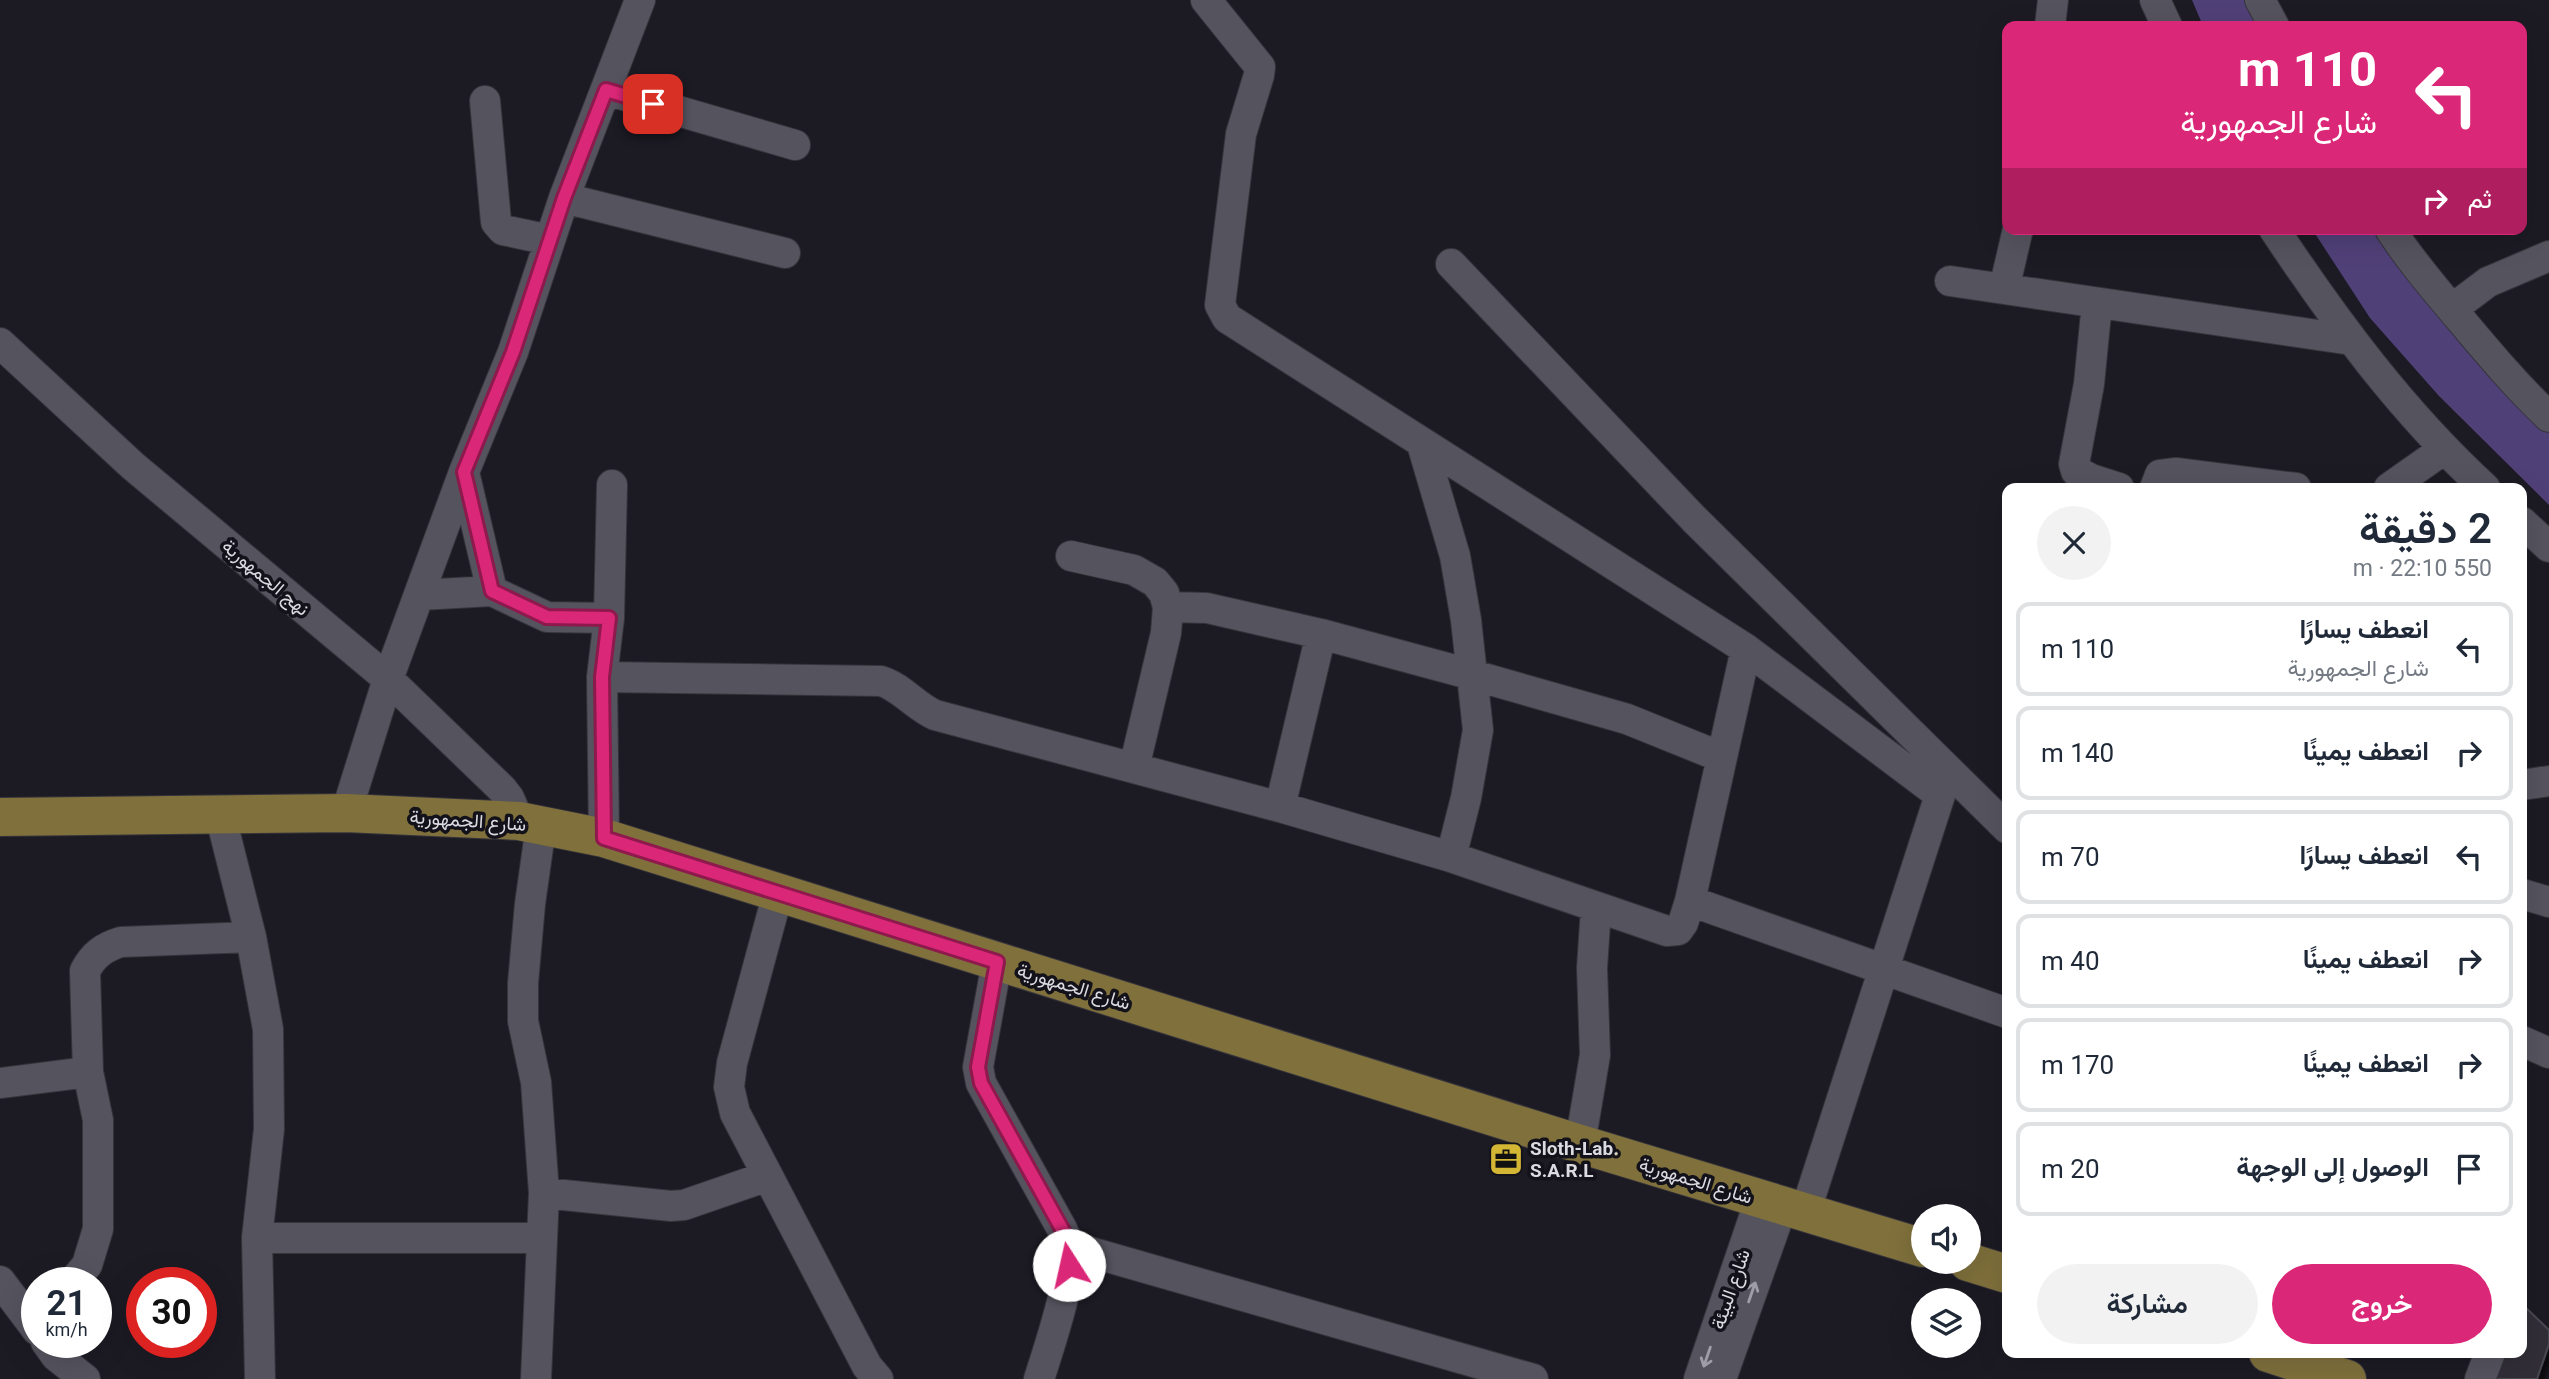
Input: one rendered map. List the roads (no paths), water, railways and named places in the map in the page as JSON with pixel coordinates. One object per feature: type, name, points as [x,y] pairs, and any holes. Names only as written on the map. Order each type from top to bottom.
[{"type":"main road","name":"شارع الجمهورية","points":[[0,817],[346,813],[530,823],[604,838],[1782,1207],[1911,1245]]},
{"type":"main road","points":[[1981,1266],[2002,1272]]},
{"type":"main road","points":[[2282,1358],[2333,1377]]},
{"type":"street","points":[[346,813],[388,679],[464,472],[513,352],[564,198],[640,0]]},
{"type":"street","points":[[1206,0],[1260,67],[1241,134],[1221,311],[1227,318],[1746,649],[1940,795]]},
{"type":"street","points":[[2051,21],[2053,0]]},
{"type":"street","points":[[2155,0],[2165,21]]},
{"type":"street","points":[[2260,0],[2271,21]]},
{"type":"street","points":[[606,90],[795,145]]},
{"type":"street","points":[[485,101],[496,222],[503,230],[550,240]]},
{"type":"street","points":[[564,198],[785,253]]},
{"type":"street","points":[[2004,289],[2017,235]]},
{"type":"street","points":[[2278,235],[2352,340],[2443,450],[2479,483]]},
{"type":"street","points":[[2394,235],[2523,393],[2549,417]]},
{"type":"street","points":[[2452,309],[2488,282],[2549,256]]},
{"type":"street","points":[[1451,264],[1694,519],[2002,823]]},
{"type":"street","points":[[1950,281],[2352,340]]},
{"type":"street","points":[[2097,303],[2089,384],[2074,464],[2076,471],[2103,483]]},
{"type":"street","name":"نهج الجمهورية","points":[[0,343],[133,466],[388,679],[502,789],[530,823]]},
{"type":"street","points":[[1422,444],[1455,556],[1474,675],[1477,740],[1451,857]]},
{"type":"street","points":[[2396,483],[2443,450]]},
{"type":"street","points":[[464,472],[492,591]]},
{"type":"street","points":[[2157,483],[2160,475],[2176,473],[2256,483]]},
{"type":"street","points":[[604,838],[602,677],[609,618],[612,485]]},
{"type":"street","points":[[2527,527],[2549,547]]},
{"type":"street","points":[[1071,556],[1134,570],[1155,582],[1164,593],[1168,607],[1166,632],[1134,768]]},
{"type":"street","points":[[420,595],[492,591],[547,617],[609,618]]},
{"type":"street","points":[[1168,607],[1207,608],[1474,675],[1627,719],[1721,757]]},
{"type":"street","points":[[1280,807],[1321,635]]},
{"type":"street","points":[[602,677],[881,681],[891,684],[916,705],[935,715],[1280,807],[1451,857],[1667,931],[1678,930],[1690,901],[1746,649]]},
{"type":"street","points":[[1782,1207],[1884,971],[1940,795],[1944,766]]},
{"type":"street","points":[[2527,784],[2549,780]]},
{"type":"street","points":[[220,814],[251,937],[268,1029],[269,1129],[257,1238],[260,1379]]},
{"type":"street","points":[[530,823],[530,904],[523,983],[523,1021],[537,1082],[544,1193],[536,1379]]},
{"type":"street","points":[[778,893],[732,1063],[729,1087],[734,1113],[867,1366],[878,1379]]},
{"type":"street","points":[[2527,895],[2549,902]]},
{"type":"street","points":[[1690,901],[2002,1011]]},
{"type":"street","points":[[1580,1144],[1595,1055],[1592,968],[1596,908]]},
{"type":"street","points":[[85,1267],[95,1246],[98,1229],[100,1158],[98,1120],[88,1072],[85,971],[91,959],[107,946],[121,942],[251,937]]},
{"type":"street","points":[[997,962],[978,1067],[981,1083],[1069,1246],[1069,1265],[1039,1379]]},
{"type":"street","points":[[2527,1043],[2549,1053]]},
{"type":"street","points":[[0,1083],[88,1072]]},
{"type":"street","points":[[544,1193],[671,1206],[684,1205],[768,1177]]},
{"type":"street","name":"شارع البيئة","points":[[1699,1379],[1782,1207]]},
{"type":"street","name":"شارع البيئة","points":[[1721,1379],[1782,1207]]},
{"type":"street","points":[[257,1238],[542,1237]]},
{"type":"street","points":[[1069,1246],[1533,1379]]},
{"type":"street","points":[[0,1282],[21,1305]]},
{"type":"street","points":[[59,1358],[85,1379]]},
{"type":"street","points":[[2480,1379],[2488,1358]]},
{"type":"place","name":"Sloth-Lab. S.A.R.L","points":[[1506,1159]]}]
